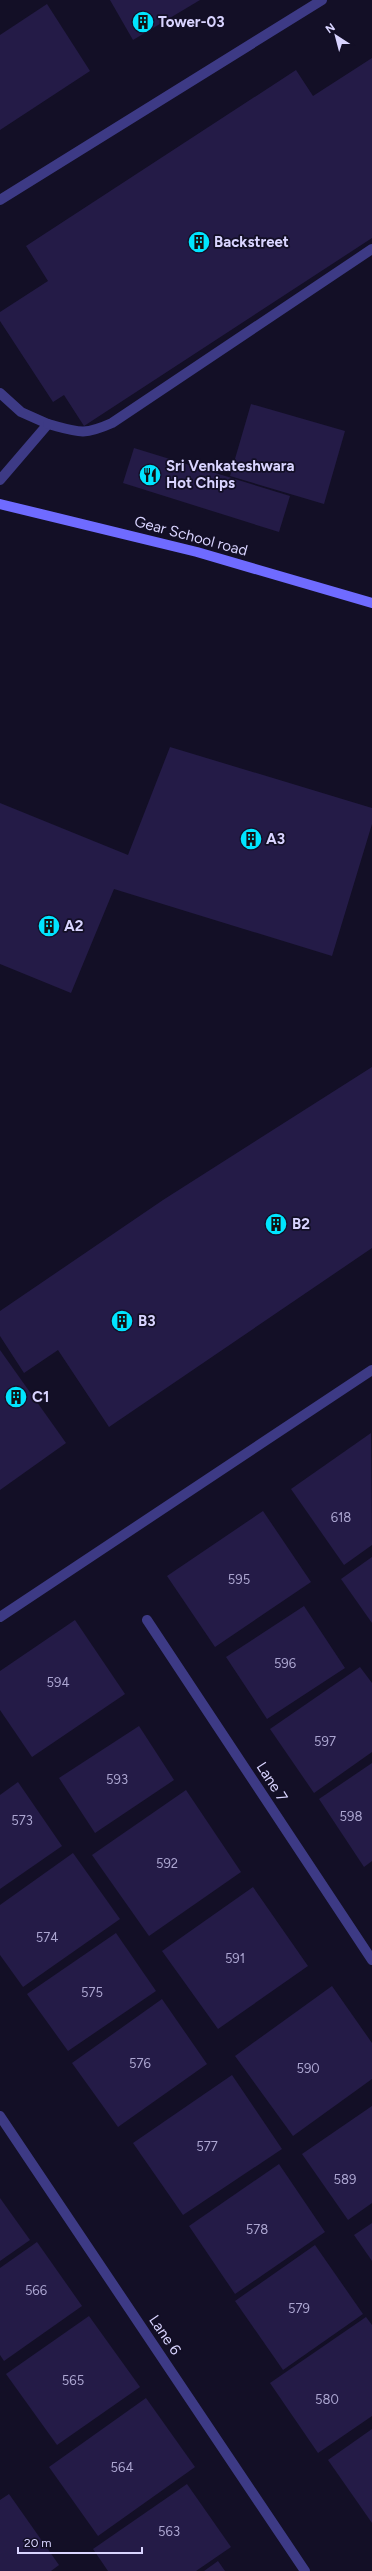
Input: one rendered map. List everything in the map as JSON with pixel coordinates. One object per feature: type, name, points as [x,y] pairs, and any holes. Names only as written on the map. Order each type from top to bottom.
[{"type":"main road","name":"Gear School road","points":[[0,504],[197,552],[372,603]]},
{"type":"street","points":[[0,200],[322,0]]},
{"type":"street","points":[[0,393],[21,412],[48,424],[75,431],[91,432],[112,423],[372,249]]},
{"type":"street","points":[[0,480],[48,424]]},
{"type":"street","points":[[0,1617],[372,1370]]},
{"type":"street","name":"Lane 7","points":[[147,1620],[372,1960]]},
{"type":"street","name":"Lane 6","points":[[0,2116],[305,2571]]},
{"type":"building","name":"Tower-03","points":[[110,0],[200,0],[133,40]]},
{"type":"building","points":[[47,4],[90,71],[0,130],[0,35]]},
{"type":"building","name":"Backstreet","points":[[372,58],[372,238],[84,426],[64,395],[53,402],[0,321],[0,312],[48,281],[26,246],[296,70],[313,96]]},
{"type":"building","points":[[251,404],[345,431],[324,504],[230,476]]},
{"type":"building","points":[[134,448],[290,496],[279,532],[123,483]]},
{"type":"building","name":"A3","points":[[170,747],[372,808],[372,824],[332,956],[114,889],[71,993],[0,964],[0,803],[128,855]]},
{"type":"building","points":[[372,1067],[372,1248],[109,1427],[58,1350],[24,1373],[0,1336],[0,1311],[163,1200]]},
{"type":"building","name":"C1","points":[[0,1350],[66,1443],[0,1490]]},
{"type":"building","points":[[371,1433],[372,1545],[344,1565],[291,1489]]},
{"type":"building","points":[[263,1511],[311,1582],[215,1647],[167,1576]]},
{"type":"building","points":[[372,1557],[372,1623],[341,1579]]},
{"type":"building","points":[[304,1606],[345,1668],[267,1719],[226,1657]]},
{"type":"building","points":[[75,1620],[125,1694],[32,1757],[0,1710],[0,1671]]},
{"type":"building","points":[[360,1667],[372,1683],[372,1752],[314,1793],[270,1729]]},
{"type":"building","points":[[139,1726],[174,1780],[95,1833],[59,1778]]},
{"type":"building","points":[[372,1763],[372,1861],[364,1867],[319,1799]]},
{"type":"building","points":[[18,1782],[62,1846],[0,1889],[0,1795]]},
{"type":"building","points":[[186,1790],[241,1872],[149,1936],[92,1855]]},
{"type":"building","points":[[73,1853],[120,1919],[23,1987],[0,1955],[0,1905]]},
{"type":"building","points":[[253,1887],[308,1966],[218,2029],[162,1951]]},
{"type":"building","points":[[116,1933],[156,1991],[68,2051],[27,1994]]},
{"type":"building","points":[[332,1986],[372,2043],[372,2079],[293,2136],[235,2056]]},
{"type":"building","points":[[162,1999],[207,2064],[118,2127],[72,2063]]},
{"type":"building","points":[[232,2075],[282,2149],[183,2215],[133,2143]]},
{"type":"building","points":[[372,2106],[372,2203],[348,2220],[302,2154]]},
{"type":"building","points":[[279,2164],[325,2232],[235,2294],[189,2226]]},
{"type":"building","points":[[0,2198],[30,2240],[0,2261]]},
{"type":"building","points":[[372,2223],[372,2261],[354,2235]]},
{"type":"building","points":[[37,2242],[82,2306],[4,2361],[0,2355],[0,2268]]},
{"type":"building","points":[[315,2245],[363,2314],[283,2370],[235,2301]]},
{"type":"building","points":[[89,2316],[140,2387],[57,2445],[6,2374]]},
{"type":"building","points":[[366,2317],[372,2325],[372,2416],[318,2453],[270,2383]]},
{"type":"building","points":[[146,2398],[195,2467],[98,2536],[49,2467]]},
{"type":"building","points":[[372,2429],[372,2523],[328,2460]]},
{"type":"building","points":[[187,2484],[231,2547],[196,2571],[108,2571],[93,2549]]},
{"type":"building","points":[[9,2494],[59,2565],[51,2571],[0,2571],[0,2500]]},
{"type":"building","points":[[218,2561],[225,2571],[204,2571]]},
{"type":"place","name":"Tower-03","points":[[143,22]]},
{"type":"place","name":"Backstreet","points":[[199,242]]},
{"type":"place","name":"Sri Venkateshwara Hot Chips","points":[[150,475]]},
{"type":"place","name":"A3","points":[[251,839]]},
{"type":"place","name":"A2","points":[[49,926]]},
{"type":"place","name":"B2","points":[[276,1224]]},
{"type":"place","name":"B3","points":[[122,1321]]},
{"type":"place","name":"C1","points":[[16,1397]]}]
